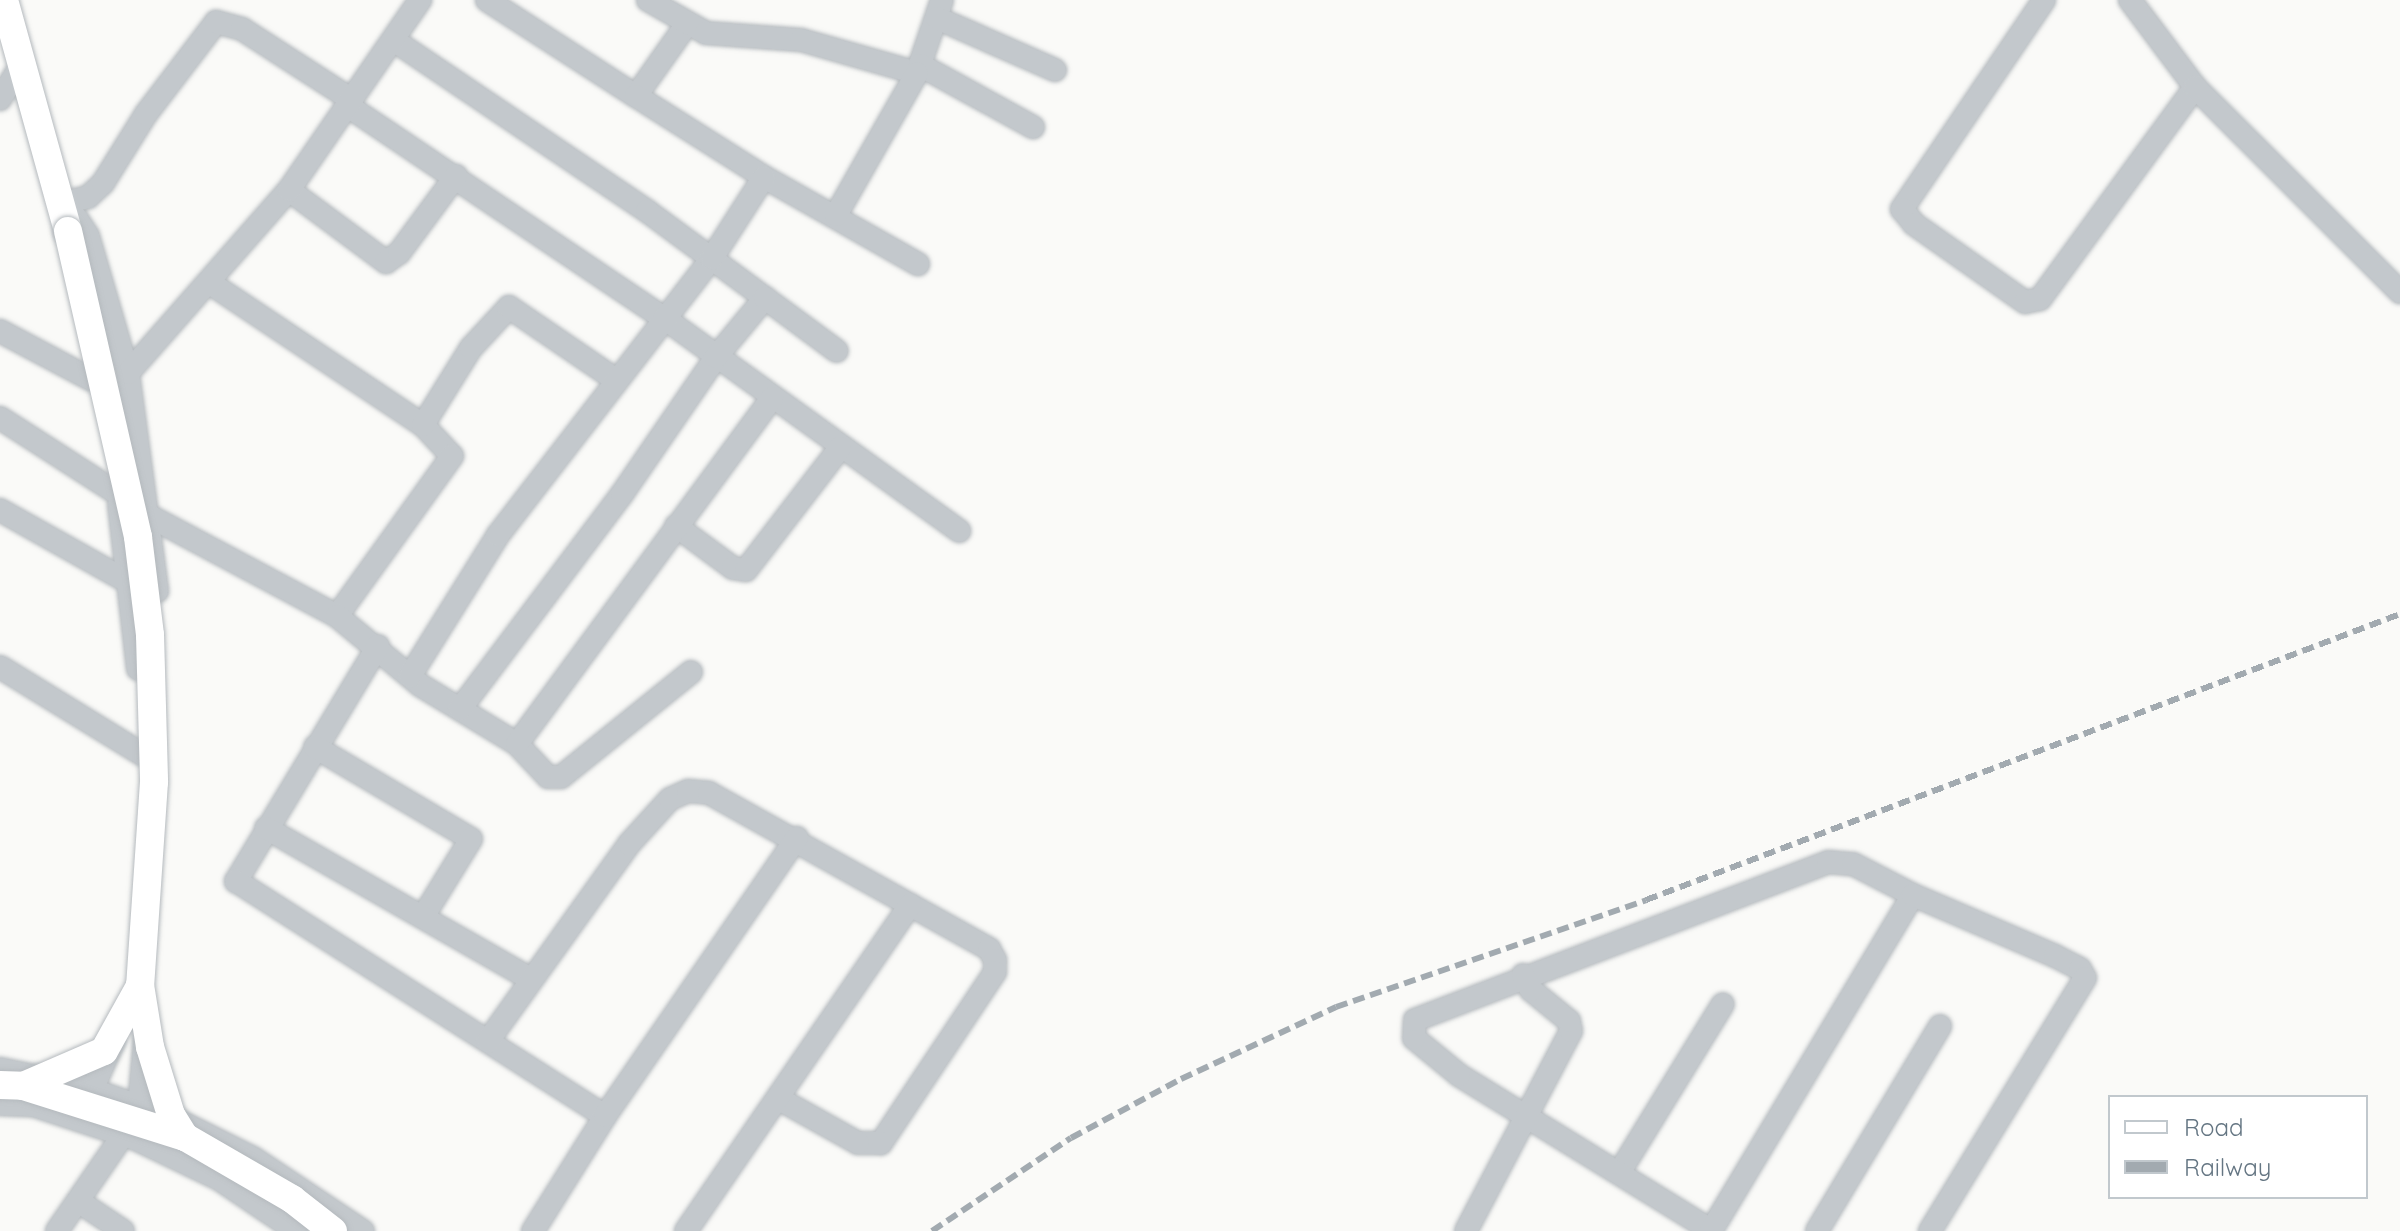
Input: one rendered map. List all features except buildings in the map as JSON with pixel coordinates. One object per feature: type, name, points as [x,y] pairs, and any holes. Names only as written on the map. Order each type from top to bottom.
[{"type":"main road","points":[[4,0],[64,215],[138,537],[150,635],[154,782],[140,985],[150,1047],[171,1115],[185,1137]]},
{"type":"main road","points":[[12,1086],[104,1051],[140,985]]},
{"type":"main road","points":[[12,1086],[185,1137],[292,1199],[333,1231]]},
{"type":"street","points":[[128,373],[289,190],[395,41],[420,0]]},
{"type":"street","points":[[487,0],[764,177],[918,264]]},
{"type":"street","points":[[648,0],[706,33],[840,48],[918,69],[1033,127]]},
{"type":"street","points":[[2044,0],[1902,209],[1914,224],[2025,302],[2040,299],[2195,87]]},
{"type":"street","points":[[2130,0],[2195,87],[2400,292]]},
{"type":"street","points":[[836,215],[918,69],[940,9],[1055,70]]},
{"type":"street","points":[[64,215],[103,183],[146,114],[208,29],[220,20],[350,103],[664,318],[959,531]]},
{"type":"street","points":[[636,96],[687,24]]},
{"type":"street","points":[[395,41],[712,258],[837,351]]},
{"type":"street","points":[[0,99],[21,66]]},
{"type":"street","points":[[289,190],[386,262],[399,253],[456,176]]},
{"type":"street","points":[[410,676],[498,535],[712,258],[764,177]]},
{"type":"street","points":[[57,1231],[130,1136],[139,1106],[157,934],[163,742],[151,517],[128,373],[88,236],[77,219],[64,215]]},
{"type":"street","points":[[64,215],[62,268],[92,380],[117,493],[130,583],[142,754],[140,918],[133,972],[110,1053],[79,1120]]},
{"type":"street","points":[[210,283],[423,425],[452,456],[337,616]]},
{"type":"street","points":[[460,709],[622,494],[716,357],[765,298]]},
{"type":"street","points":[[423,425],[465,357],[509,307],[616,380]]},
{"type":"street","points":[[0,331],[92,380]]},
{"type":"street","points":[[517,744],[772,398]]},
{"type":"street","points":[[0,418],[117,493]]},
{"type":"street","points":[[676,526],[733,568],[746,570],[840,448]]},
{"type":"street","points":[[0,510],[130,583]]},
{"type":"street","points":[[151,517],[337,616],[378,646],[410,676],[517,744],[548,777],[561,777],[691,672]]},
{"type":"street","points":[[378,646],[236,876],[238,885],[605,1116]]},
{"type":"street","points":[[0,667],[142,754]]},
{"type":"street","points":[[315,747],[471,839],[424,915]]},
{"type":"street","points":[[488,1041],[629,844],[670,799],[688,791],[709,793],[797,838],[989,949],[995,972],[888,1138],[858,1143],[779,1099]]},
{"type":"street","points":[[266,828],[424,915],[531,979]]},
{"type":"street","points":[[533,1231],[605,1116],[797,838]]},
{"type":"street","points":[[1913,895],[1710,1230],[1459,1075],[1414,1038],[1411,1030],[1422,1015],[1523,975],[1828,862],[1853,864],[1913,895],[2055,956],[2080,969],[2085,978],[1930,1231]]},
{"type":"street","points":[[686,1231],[910,905]]},
{"type":"street","points":[[1466,1231],[1571,1031],[1569,1021],[1531,990],[1523,975]]},
{"type":"street","points":[[1619,1173],[1723,1004]]},
{"type":"street","points":[[1817,1231],[1940,1026]]},
{"type":"street","points":[[0,1069],[93,1091],[139,1106],[253,1158],[363,1231]]},
{"type":"street","points":[[0,1104],[33,1105],[130,1136],[219,1179],[296,1231]]},
{"type":"street","points":[[78,1201],[123,1231]]},
{"type":"railway","points":[[932,1231],[1071,1138],[1181,1079],[1336,1007],[1646,900],[2400,614]]}]
